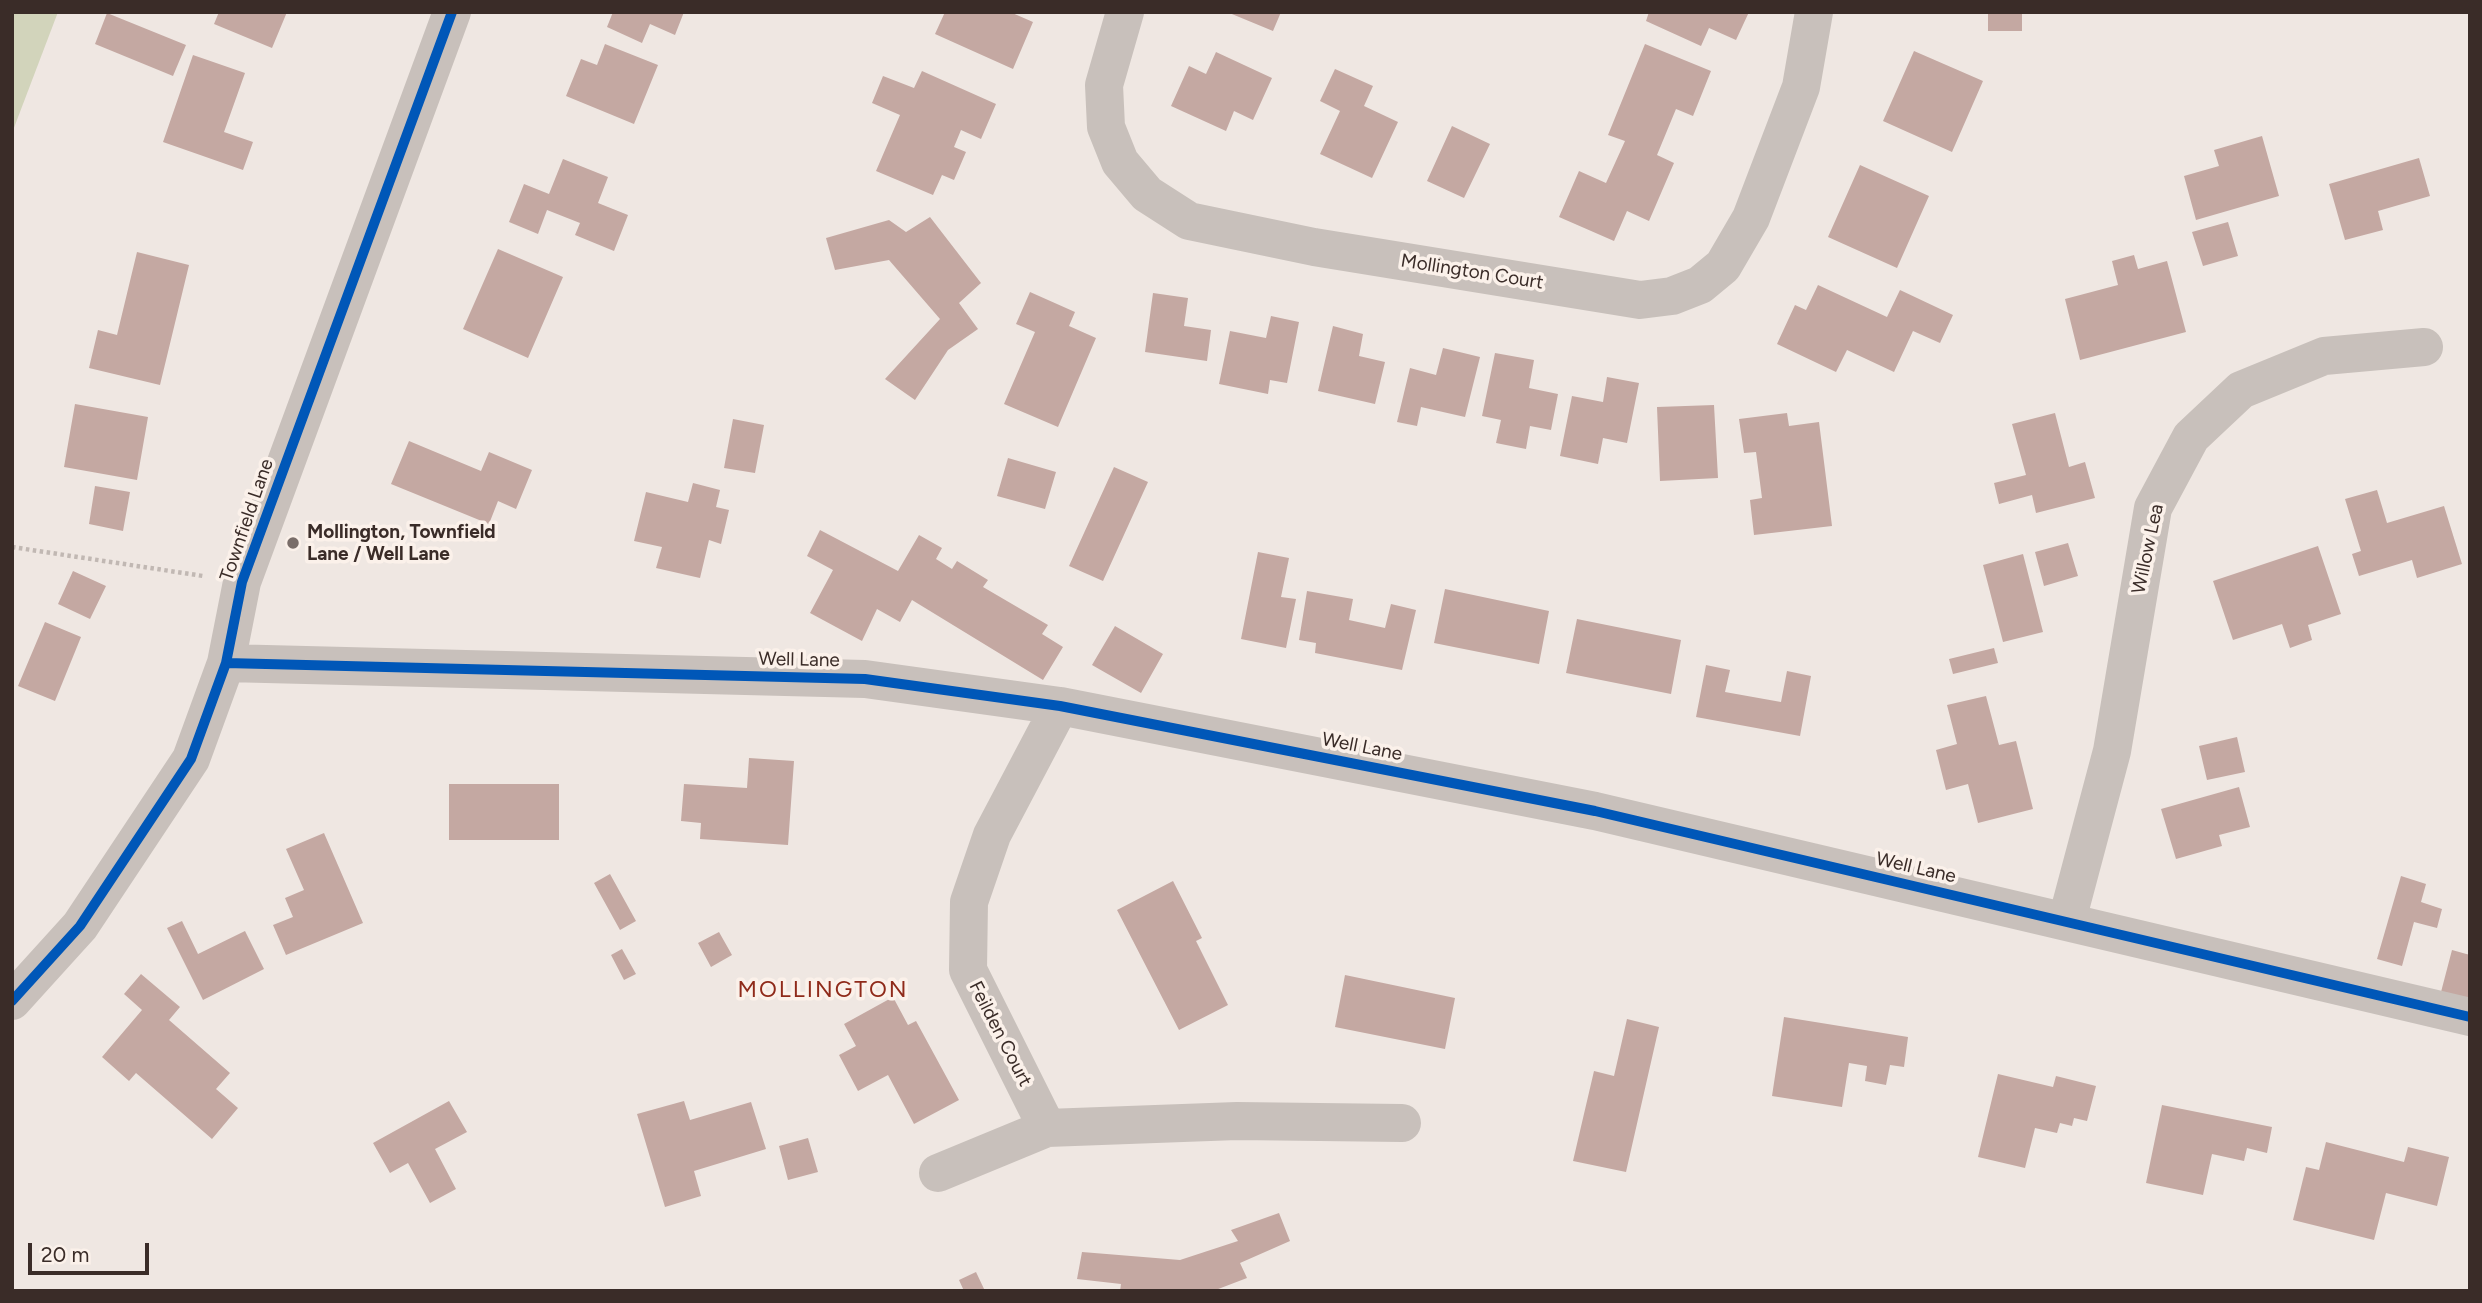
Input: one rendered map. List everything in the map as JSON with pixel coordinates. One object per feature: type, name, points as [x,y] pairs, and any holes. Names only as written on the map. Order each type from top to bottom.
[{"type":"street","name":"Townfield Lane","points":[[12,1001],[80,926],[191,759],[226,663],[242,582],[453,12]]},
{"type":"street","name":"Mollington Court","points":[[1125,12],[1104,85],[1106,127],[1121,162],[1147,194],[1189,221],[1314,247],[1640,300],[1672,296],[1700,285],[1723,266],[1751,218],[1801,87],[1814,12]]},
{"type":"street","name":"Willow Lea","points":[[2067,920],[2112,751],[2153,508],[2191,437],[2241,390],[2324,356],[2424,347]]},
{"type":"street","name":"Well Lane","points":[[226,663],[865,679],[1060,706],[1595,811],[2470,1017]]},
{"type":"street","name":"Feilden Court","points":[[1047,1128],[968,970],[969,902],[992,835],[1060,706]]},
{"type":"street","points":[[938,1173],[1047,1128],[1237,1121],[1402,1123]]},
{"type":"path","points":[[12,547],[242,582]]},
{"type":"green space","points":[[12,12],[58,12],[12,133]]},
{"type":"building","points":[[219,12],[287,12],[272,48],[214,24]]},
{"type":"building","points":[[613,12],[684,12],[675,35],[650,24],[642,43],[607,27]]},
{"type":"building","points":[[945,12],[1010,12],[1033,22],[1013,69],[935,34]]},
{"type":"building","points":[[1227,12],[1281,12],[1273,31]]},
{"type":"building","points":[[1649,12],[1749,12],[1736,40],[1709,28],[1701,46],[1646,21]]},
{"type":"building","points":[[1988,12],[2022,12],[2022,31],[1988,31]]},
{"type":"building","points":[[107,13],[186,45],[173,76],[95,44]]},
{"type":"building","points":[[605,44],[658,65],[634,124],[566,96],[581,59],[597,65]]},
{"type":"building","points":[[1645,44],[1711,71],[1693,116],[1676,109],[1657,155],[1674,163],[1649,221],[1627,211],[1614,241],[1559,217],[1579,171],[1606,183],[1625,141],[1608,135]]},
{"type":"building","points":[[1914,51],[1983,81],[1952,152],[1883,121]]},
{"type":"building","points":[[1216,52],[1272,78],[1253,120],[1234,111],[1226,131],[1171,106],[1189,66],[1206,74]]},
{"type":"building","points":[[193,55],[245,73],[224,132],[253,142],[243,170],[163,142]]},
{"type":"building","points":[[1335,69],[1373,86],[1364,106],[1398,122],[1372,178],[1320,154],[1340,111],[1320,101]]},
{"type":"building","points":[[922,71],[996,104],[981,139],[961,130],[954,147],[966,152],[954,180],[942,175],[933,195],[876,171],[900,115],[872,103],[883,76],[914,88]]},
{"type":"building","points":[[1452,126],[1490,144],[1464,198],[1427,181]]},
{"type":"building","points":[[2262,136],[2279,196],[2196,220],[2184,176],[2219,166],[2214,150]]},
{"type":"building","points":[[2419,158],[2430,196],[2378,211],[2383,230],[2345,240],[2329,184]]},
{"type":"building","points":[[563,159],[608,177],[598,203],[628,215],[614,251],[575,235],[580,223],[547,210],[538,234],[509,222],[524,184],[549,194]]},
{"type":"building","points":[[1860,165],[1929,196],[1897,268],[1828,237]]},
{"type":"building","points":[[930,217],[981,283],[959,303],[978,329],[948,350],[915,400],[885,379],[940,319],[889,260],[835,270],[826,238],[889,220],[906,232]]},
{"type":"building","points":[[2228,222],[2238,256],[2203,266],[2192,232]]},
{"type":"building","points":[[498,249],[563,277],[528,358],[463,329]]},
{"type":"building","points":[[137,252],[189,265],[160,385],[89,368],[98,330],[117,335]]},
{"type":"building","points":[[2134,255],[2138,269],[2167,261],[2186,332],[2080,360],[2065,299],[2118,285],[2112,261]]},
{"type":"building","points":[[1818,285],[1887,317],[1900,290],[1953,315],[1940,343],[1913,331],[1894,372],[1847,350],[1836,372],[1777,344],[1795,305],[1806,310]]},
{"type":"building","points":[[1030,292],[1075,312],[1069,326],[1096,338],[1058,427],[1004,404],[1035,332],[1016,324]]},
{"type":"building","points":[[1153,293],[1188,298],[1184,326],[1211,330],[1207,361],[1145,352]]},
{"type":"building","points":[[1271,316],[1299,322],[1287,383],[1270,380],[1268,394],[1219,384],[1230,331],[1266,338]]},
{"type":"building","points":[[1333,326],[1363,334],[1359,356],[1385,362],[1375,404],[1318,391]]},
{"type":"building","points":[[1443,348],[1480,357],[1465,417],[1421,407],[1417,426],[1397,422],[1410,368],[1436,375]]},
{"type":"building","points":[[1495,353],[1534,360],[1529,388],[1558,394],[1551,430],[1530,426],[1526,449],[1496,443],[1501,420],[1482,416]]},
{"type":"building","points":[[1607,377],[1639,383],[1627,443],[1603,438],[1598,464],[1560,456],[1572,396],[1603,402]]},
{"type":"building","points":[[75,404],[148,417],[137,480],[64,467]]},
{"type":"building","points":[[1714,405],[1718,478],[1660,481],[1657,407]]},
{"type":"building","points":[[1787,413],[1789,426],[1819,422],[1832,526],[1754,535],[1750,500],[1762,498],[1756,452],[1744,453],[1739,419]]},
{"type":"building","points":[[2055,413],[2069,467],[2085,462],[2095,498],[2036,513],[2032,495],[1999,504],[1994,483],[2026,475],[2012,424]]},
{"type":"building","points":[[733,419],[764,425],[755,473],[724,468]]},
{"type":"building","points":[[409,441],[481,471],[489,452],[532,470],[516,509],[498,501],[489,524],[391,484]]},
{"type":"building","points":[[1008,458],[1056,472],[1045,509],[997,496]]},
{"type":"building","points":[[1114,467],[1148,482],[1103,581],[1069,566]]},
{"type":"building","points":[[693,483],[720,490],[716,507],[729,510],[721,544],[709,540],[700,578],[656,568],[662,547],[634,541],[646,492],[688,502]]},
{"type":"building","points":[[95,486],[130,492],[123,531],[89,524]]},
{"type":"building","points":[[2377,490],[2387,523],[2444,506],[2462,564],[2417,578],[2412,560],[2359,576],[2352,554],[2361,551],[2345,499]]},
{"type":"building","points":[[820,530],[898,571],[919,535],[942,548],[936,559],[952,569],[957,561],[988,580],[983,587],[1048,625],[1042,634],[1063,647],[1043,680],[912,600],[900,622],[877,609],[862,641],[810,613],[833,570],[807,556]]},
{"type":"building","points":[[2068,543],[2078,576],[2044,586],[2035,552]]},
{"type":"building","points":[[2318,546],[2341,614],[2308,625],[2312,640],[2290,648],[2282,624],[2233,640],[2213,581]]},
{"type":"building","points":[[1258,552],[1289,558],[1281,597],[1296,599],[1286,648],[1241,639]]},
{"type":"building","points":[[2023,554],[2043,632],[2003,642],[1983,565]]},
{"type":"building","points":[[73,571],[106,586],[90,619],[58,604]]},
{"type":"building","points":[[1445,589],[1549,611],[1539,664],[1434,643]]},
{"type":"building","points":[[1307,591],[1353,599],[1349,620],[1385,628],[1391,604],[1416,610],[1402,670],[1315,653],[1316,643],[1299,640]]},
{"type":"building","points":[[1577,619],[1681,640],[1671,694],[1566,673]]},
{"type":"building","points":[[45,622],[81,637],[55,701],[18,686]]},
{"type":"building","points":[[1115,626],[1163,654],[1141,693],[1092,665]]},
{"type":"building","points":[[1994,648],[1998,663],[1953,674],[1949,659]]},
{"type":"building","points":[[1706,665],[1730,670],[1725,692],[1781,702],[1787,671],[1811,676],[1800,736],[1696,717]]},
{"type":"building","points":[[1986,696],[1999,745],[2016,741],[2033,809],[1978,823],[1968,784],[1946,790],[1936,750],[1957,744],[1947,705]]},
{"type":"building","points":[[2237,737],[2245,772],[2207,780],[2199,746]]},
{"type":"building","points":[[749,758],[794,761],[788,845],[700,839],[701,823],[681,821],[684,784],[747,788]]},
{"type":"building","points":[[449,784],[559,784],[559,840],[449,840]]},
{"type":"building","points":[[2239,787],[2250,827],[2219,835],[2222,846],[2176,859],[2161,809]]},
{"type":"building","points":[[324,833],[363,923],[286,955],[273,925],[293,917],[285,898],[304,890],[286,849]]},
{"type":"building","points":[[610,874],[636,921],[620,930],[594,883]]},
{"type":"building","points":[[2401,876],[2426,884],[2421,902],[2442,909],[2437,928],[2414,922],[2402,966],[2377,959]]},
{"type":"building","points":[[1173,881],[1202,938],[1196,941],[1228,1005],[1179,1030],[1117,910]]},
{"type":"building","points":[[182,921],[198,954],[245,931],[264,969],[203,1000],[167,928]]},
{"type":"building","points":[[719,932],[732,955],[711,967],[698,943]]},
{"type":"building","points":[[622,949],[636,974],[624,980],[611,955]]},
{"type":"building","points":[[2452,950],[2470,955],[2470,999],[2441,992]]},
{"type":"building","points":[[141,974],[180,1007],[169,1020],[230,1073],[216,1089],[238,1108],[212,1139],[136,1073],[129,1081],[102,1057],[142,1010],[124,994]]},
{"type":"building","points":[[1345,975],[1455,998],[1445,1049],[1335,1027]]},
{"type":"building","points":[[893,997],[908,1025],[916,1021],[959,1100],[914,1124],[888,1075],[858,1091],[839,1055],[856,1046],[844,1024]]},
{"type":"building","points":[[1784,1017],[1908,1037],[1904,1067],[1890,1065],[1886,1085],[1865,1081],[1867,1066],[1849,1063],[1842,1107],[1772,1096]]},
{"type":"building","points":[[1627,1019],[1659,1027],[1626,1172],[1573,1161],[1594,1071],[1614,1076]]},
{"type":"building","points":[[1998,1074],[2053,1087],[2056,1076],[2096,1086],[2087,1121],[2074,1118],[2072,1126],[2060,1123],[2057,1133],[2035,1128],[2025,1168],[1978,1157]]},
{"type":"building","points":[[449,1101],[467,1132],[435,1149],[456,1189],[430,1203],[408,1163],[390,1173],[373,1143]]},
{"type":"building","points":[[684,1101],[690,1120],[751,1102],[766,1149],[694,1171],[701,1196],[665,1207],[637,1114]]},
{"type":"building","points":[[2162,1105],[2272,1127],[2267,1153],[2247,1148],[2244,1161],[2212,1154],[2203,1195],[2146,1183]]},
{"type":"building","points":[[808,1138],[818,1172],[788,1180],[779,1146]]},
{"type":"building","points":[[2326,1142],[2404,1162],[2408,1147],[2449,1157],[2437,1206],[2386,1193],[2374,1240],[2293,1220],[2306,1167],[2319,1170]]},
{"type":"building","points":[[1279,1213],[1290,1241],[1240,1263],[1247,1278],[1213,1291],[1120,1291],[1121,1284],[1077,1279],[1082,1252],[1180,1260],[1238,1241],[1231,1230]]},
{"type":"building","points":[[976,1272],[985,1291],[964,1291],[959,1280]]},
{"type":"cycle path","points":[[12,1001],[80,926],[191,759],[226,663],[242,582],[452,12]]},
{"type":"cycle path","points":[[226,663],[865,679],[1060,706],[1595,811],[2470,1017]]},
{"type":"place","name":"Mollington, Townfield Lane / Well Lane","points":[[293,543]]},
{"type":"district","name":"MOLLINGTON","points":[[823,990]]}]
